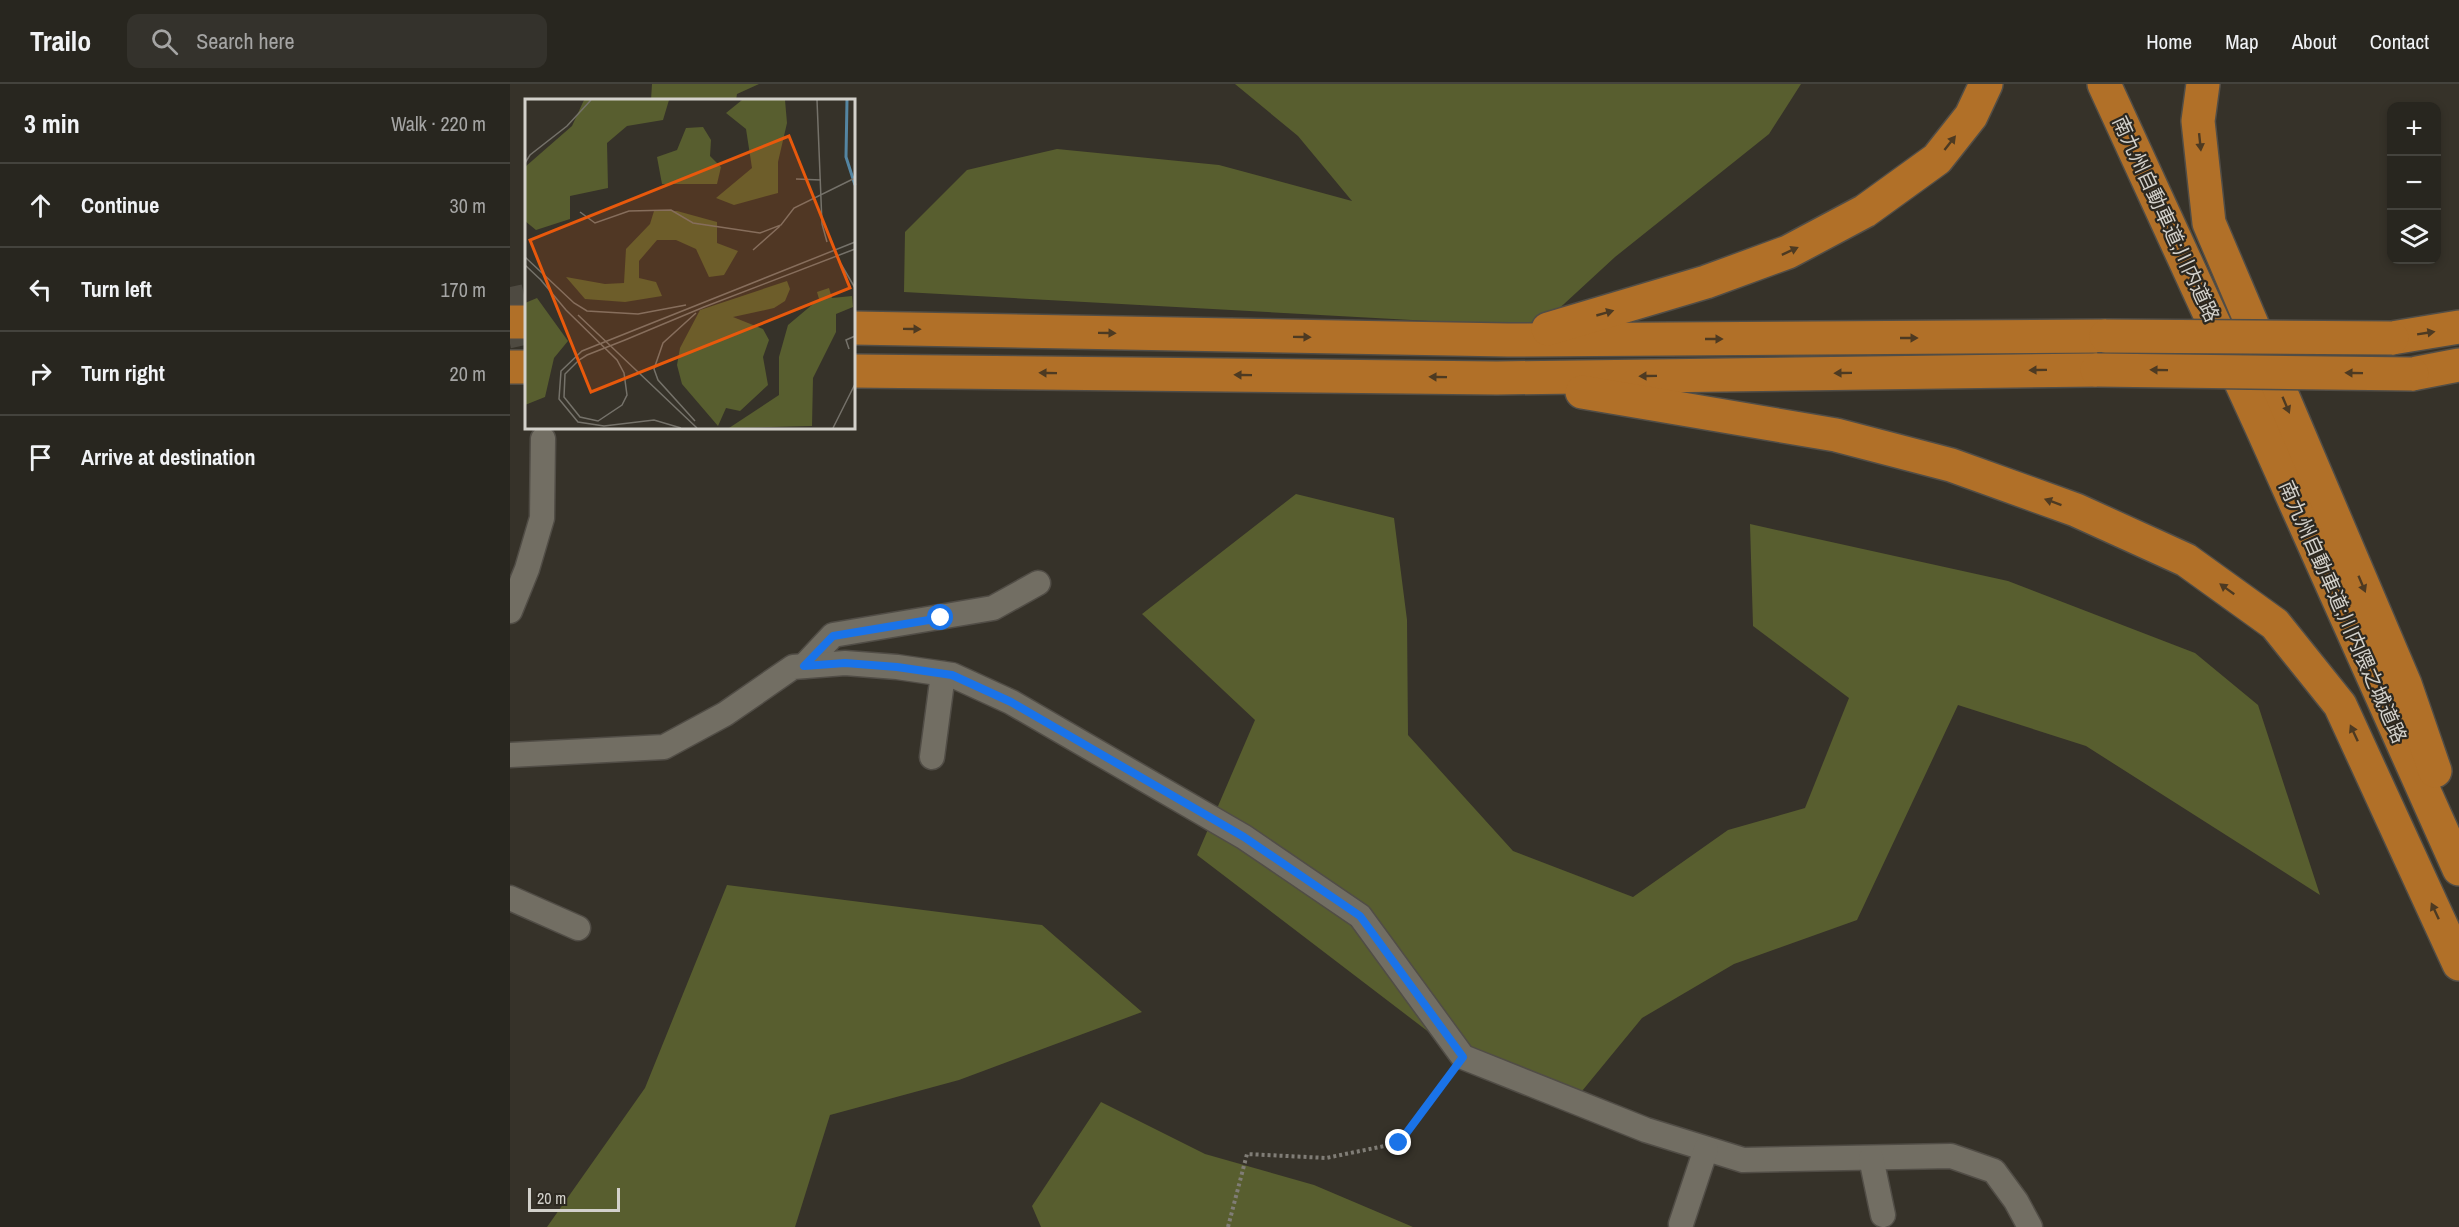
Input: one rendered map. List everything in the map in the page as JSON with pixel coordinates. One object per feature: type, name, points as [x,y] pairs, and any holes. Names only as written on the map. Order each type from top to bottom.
[{"type":"highway","points":[[1508,340],[1706,282],[1788,252],[1855,216],[1937,159],[1971,116],[1986,84]]},
{"type":"highway","name":"南九州自動車道;川内道路","points":[[2104,84],[2228,355]]},
{"type":"highway","points":[[2202,84],[2198,121],[2209,223],[2405,684],[2459,841]]},
{"type":"highway","points":[[855,328],[1508,340],[2106,336],[2392,338],[2459,327]]},
{"type":"highway","name":"南九州自動車道;川内隈之城道路","points":[[2228,355],[2459,869]]},
{"type":"highway","points":[[855,371],[1497,378],[2097,370],[2412,374],[2459,366]]},
{"type":"highway","points":[[1497,378],[1847,438],[1951,465],[2076,510],[2186,560],[2275,624],[2340,705],[2459,964]]},
{"type":"street","points":[[510,611],[527,569],[542,518],[543,439]]},
{"type":"street","points":[[804,666],[833,636],[993,608],[1038,583]]},
{"type":"street","points":[[510,755],[664,747],[725,714],[793,667],[845,663],[952,675],[1011,702],[1244,837],[1360,916],[1463,1057],[1646,1130],[1743,1160],[1951,1156],[1994,1171],[2016,1201],[2030,1227]]},
{"type":"street","points":[[932,757],[943,674]]},
{"type":"street","points":[[510,898],[578,928]]},
{"type":"street","points":[[1681,1224],[1706,1149]]},
{"type":"street","points":[[1872,1158],[1883,1215]]},
{"type":"path","points":[[1228,1227],[1247,1154],[1326,1158],[1399,1143],[1463,1057]]},
{"type":"green space","points":[[652,84],[759,84],[737,94],[736,99],[651,99]]},
{"type":"green space","points":[[1235,84],[1801,84],[1769,134],[1615,257],[1539,327],[904,292],[905,232],[967,170],[1057,149],[1219,165],[1352,201],[1298,136]]},
{"type":"green space","points":[[1296,494],[1394,518],[1407,620],[1408,735],[1513,851],[1633,897],[1728,830],[1805,808],[1849,698],[1753,626],[1750,524],[2008,581],[2195,653],[2258,705],[2320,895],[2086,746],[1958,705],[1857,920],[1734,964],[1642,1018],[1582,1091],[1430,1033],[1197,855],[1255,720],[1142,614]]},
{"type":"green space","points":[[727,885],[1042,925],[1142,1012],[959,1080],[830,1115],[795,1227],[547,1227],[645,1088]]},
{"type":"green space","points":[[1101,1102],[1205,1154],[1314,1185],[1413,1227],[1041,1227],[1032,1206]]},
{"type":"tunnel","points":[[510,287],[525,356]]},
{"type":"route","points":[[941,618],[833,636],[804,666],[845,663],[897,667],[952,675],[1011,702],[1244,837],[1360,916],[1463,1057],[1399,1143]]}]
